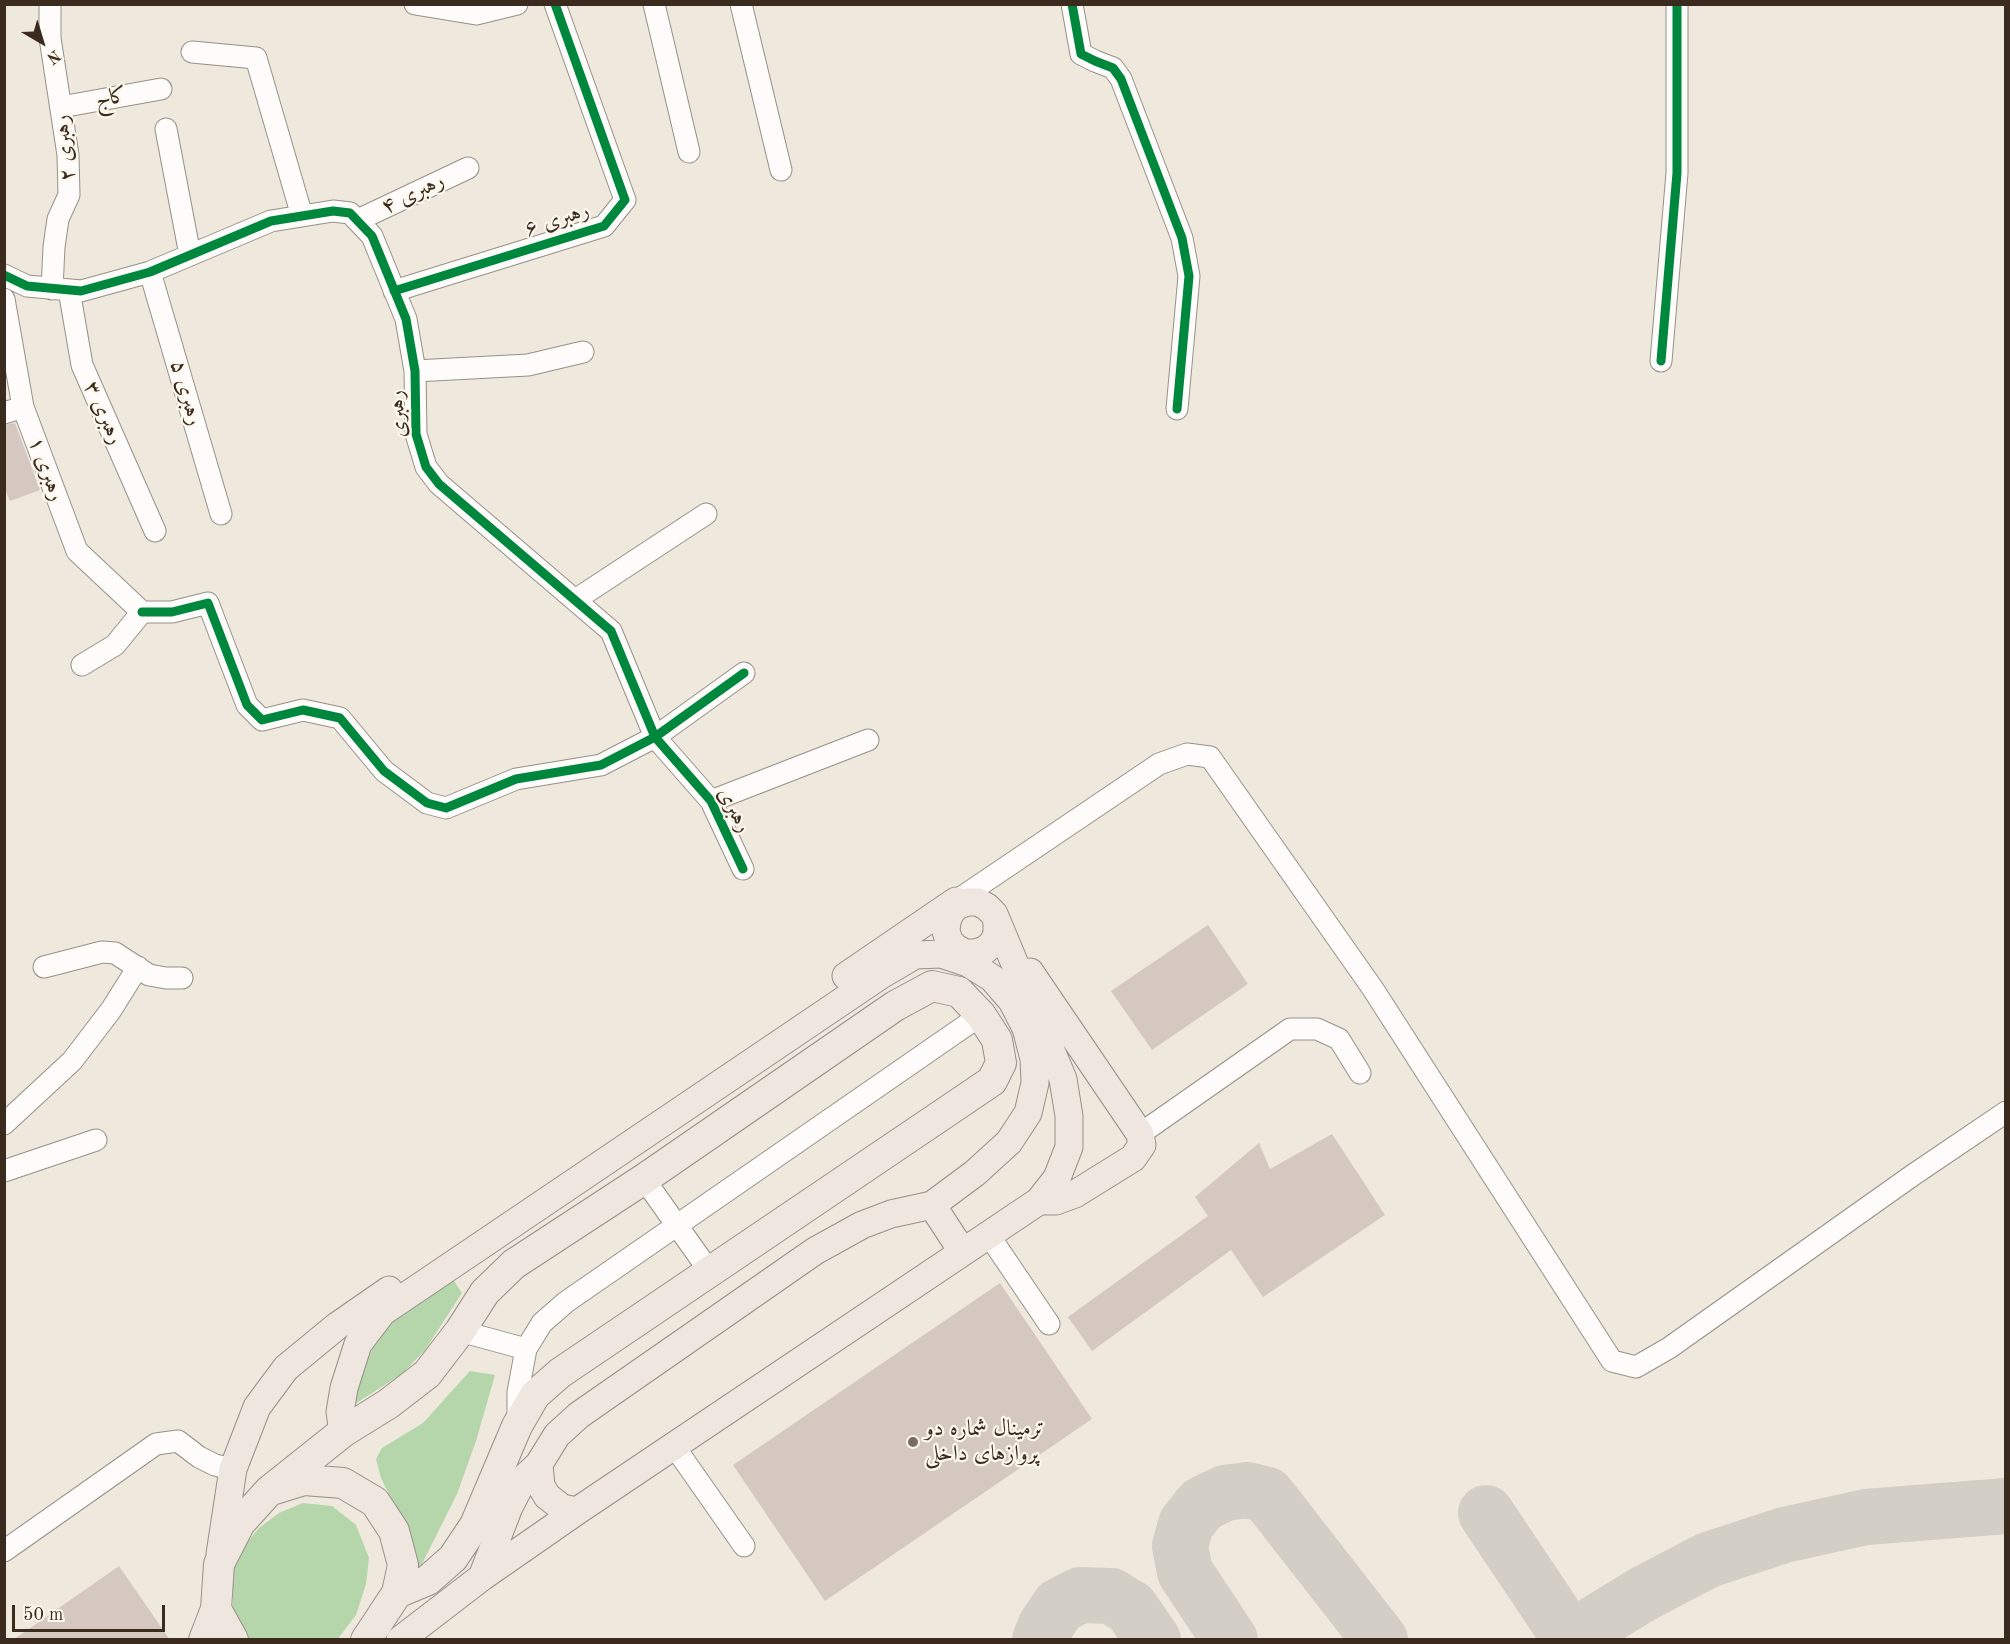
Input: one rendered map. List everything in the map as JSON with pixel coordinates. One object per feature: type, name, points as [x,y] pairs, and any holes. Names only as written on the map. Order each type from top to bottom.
[{"type":"highway","points":[[204,1640],[216,1609],[219,1564],[240,1522],[269,1491],[343,1432],[388,1404],[427,1374],[486,1292],[514,1264],[644,1179],[895,1006],[932,986],[959,992],[981,1015],[997,1040],[1001,1063],[992,1081],[560,1373],[535,1395],[518,1426],[475,1525],[453,1558],[428,1580],[397,1593]]},
{"type":"highway","points":[[269,1491],[304,1480],[343,1483],[375,1502],[394,1531],[402,1565],[397,1593],[366,1640]]},
{"type":"highway","points":[[216,1609],[233,1640]]},
{"type":"main road","points":[[219,1564],[233,1469],[258,1407],[286,1368],[337,1326],[957,903],[978,902],[987,907],[994,914],[1063,1079],[1069,1116],[1069,1147],[1057,1178],[1039,1202],[962,1251],[577,1511],[482,1577],[400,1640]]},
{"type":"main road","points":[[957,903],[947,921],[946,931],[949,941],[965,953],[985,950],[993,943],[998,924]]},
{"type":"main road","points":[[998,924],[1140,1134],[1142,1145],[1133,1158],[1075,1194],[1056,1201],[1039,1202]]},
{"type":"main road","points":[[378,1315],[881,975],[915,955],[941,954],[969,963],[992,978],[1012,1001],[1026,1028],[1034,1059],[1035,1083],[1028,1113],[1009,1142],[975,1173],[932,1205],[891,1214],[862,1225],[815,1251],[579,1415],[557,1435],[538,1464],[524,1478],[509,1507],[482,1577]]},
{"type":"main road","points":[[932,1205],[962,1251]]},
{"type":"main road","points":[[343,1432],[340,1412],[344,1388],[358,1344],[378,1315],[419,1270]]},
{"type":"main road","points":[[538,1464],[541,1486],[547,1496],[561,1508],[577,1511]]},
{"type":"street","name":"رهبری ۲","points":[[50,4],[50,38],[68,155],[69,195],[58,219],[54,247],[61,290]]},
{"type":"street","points":[[415,4],[476,14],[517,4]]},
{"type":"street","name":"رهبری ۶","points":[[394,291],[604,226],[625,200],[555,4]]},
{"type":"street","points":[[654,4],[689,152]]},
{"type":"street","points":[[741,4],[781,170]]},
{"type":"street","points":[[1072,4],[1081,54],[1113,68],[1121,79],[1182,238],[1189,276],[1177,409]]},
{"type":"street","points":[[1661,361],[1677,173],[1677,4]]},
{"type":"street","points":[[192,52],[256,58],[302,216]]},
{"type":"street","name":"کاج","points":[[61,107],[161,89]]},
{"type":"street","points":[[166,129],[190,255]]},
{"type":"street","name":"رهبری ۴","points":[[358,220],[468,168]]},
{"type":"street","points":[[4,275],[27,286],[81,291],[150,272],[271,222],[333,211],[350,213],[358,220]]},
{"type":"street","name":"رهبری","points":[[358,220],[372,236],[406,319],[415,371],[416,434],[426,467],[439,484],[611,631],[655,737],[711,801],[743,869]]},
{"type":"street","name":"رهبری ۵","points":[[150,272],[221,514]]},
{"type":"street","name":"رهبری ۳","points":[[61,290],[82,364],[155,531]]},
{"type":"street","name":"رهبری ۱","points":[[4,299],[14,410],[77,551],[142,612]]},
{"type":"street","points":[[415,371],[528,365],[583,352]]},
{"type":"street","points":[[576,600],[706,514]]},
{"type":"street","points":[[82,665],[115,645],[142,612],[172,612],[208,603],[247,705],[262,720],[303,710],[340,718],[384,771],[427,802],[446,808],[516,779],[601,765],[655,737],[744,673]]},
{"type":"street","points":[[711,801],[868,740]]},
{"type":"street","points":[[957,903],[1159,764],[1187,754],[1210,757],[1373,989],[1611,1361],[1636,1367],[1669,1348],[2006,1112]]},
{"type":"street","points":[[44,967],[102,952],[115,952],[149,975],[182,978]]},
{"type":"street","points":[[4,1124],[72,1061],[111,1010],[138,967]]},
{"type":"street","points":[[518,1426],[519,1392],[526,1349],[542,1323],[566,1302],[981,1015]]},
{"type":"street","points":[[1140,1134],[1290,1029],[1317,1029],[1339,1040],[1360,1073]]},
{"type":"street","points":[[4,1171],[96,1140]]},
{"type":"street","points":[[644,1179],[710,1272]]},
{"type":"street","points":[[988,1234],[1049,1324]]},
{"type":"street","points":[[460,1331],[526,1349]]},
{"type":"street","points":[[4,1551],[156,1444],[178,1440],[215,1465],[233,1469]]},
{"type":"street","points":[[674,1446],[744,1546]]},
{"type":"green space","points":[[450,1275],[462,1293],[425,1350],[403,1373],[355,1404],[357,1386],[368,1357],[384,1326]]},
{"type":"green space","points":[[470,1371],[495,1375],[476,1441],[457,1494],[419,1570],[411,1562],[410,1537],[381,1478],[376,1459],[382,1448],[423,1423]]},
{"type":"green space","points":[[303,1503],[332,1506],[356,1525],[369,1558],[366,1584],[356,1615],[337,1640],[247,1639],[233,1609],[233,1573],[240,1551],[259,1528],[279,1513]]},
{"type":"building","points":[[15,423],[40,490],[10,501],[4,487],[4,425]]},
{"type":"building","points":[[1208,925],[1248,984],[1152,1050],[1111,991]]},
{"type":"building","points":[[1332,1134],[1385,1215],[1263,1297],[1231,1250],[1092,1351],[1068,1317],[1208,1216],[1195,1197],[1259,1143],[1270,1169]]},
{"type":"building","name":"ترمینال شماره دو پروازهای داخلی","points":[[1000,1283],[1092,1419],[825,1601],[733,1465]]},
{"type":"building","points":[[119,1566],[170,1640],[13,1640]]},
{"type":"taxiway","points":[[1230,1640],[1185,1572],[1180,1546],[1186,1524],[1202,1504],[1225,1493],[1247,1490],[1267,1495],[1380,1640]]},
{"type":"taxiway","points":[[1568,1640],[1643,1594],[1708,1560],[1784,1535],[1866,1517],[2006,1506]]},
{"type":"taxiway","points":[[1486,1513],[1571,1640]]},
{"type":"taxiway","points":[[1040,1640],[1045,1627],[1059,1606],[1080,1595],[1111,1596],[1131,1608],[1153,1640]]},
{"type":"cycle path","points":[[394,291],[604,226],[625,200],[555,4]]},
{"type":"cycle path","points":[[1072,4],[1081,54],[1113,68],[1121,79],[1182,238],[1189,276],[1177,409]]},
{"type":"cycle path","points":[[1661,361],[1677,173],[1677,4]]},
{"type":"cycle path","points":[[4,275],[27,286],[81,291],[150,272],[271,221],[333,211],[350,213],[372,236],[406,319],[415,371],[416,434],[426,467],[439,484],[611,631],[655,737],[711,801],[743,869]]},
{"type":"cycle path","points":[[142,612],[172,612],[208,603],[247,705],[262,720],[303,710],[340,718],[384,771],[427,803],[446,808],[516,779],[601,765],[655,737],[744,673]]},
{"type":"place","name":"ترمینال شماره دو پروازهای داخلی","points":[[913,1442]]}]
